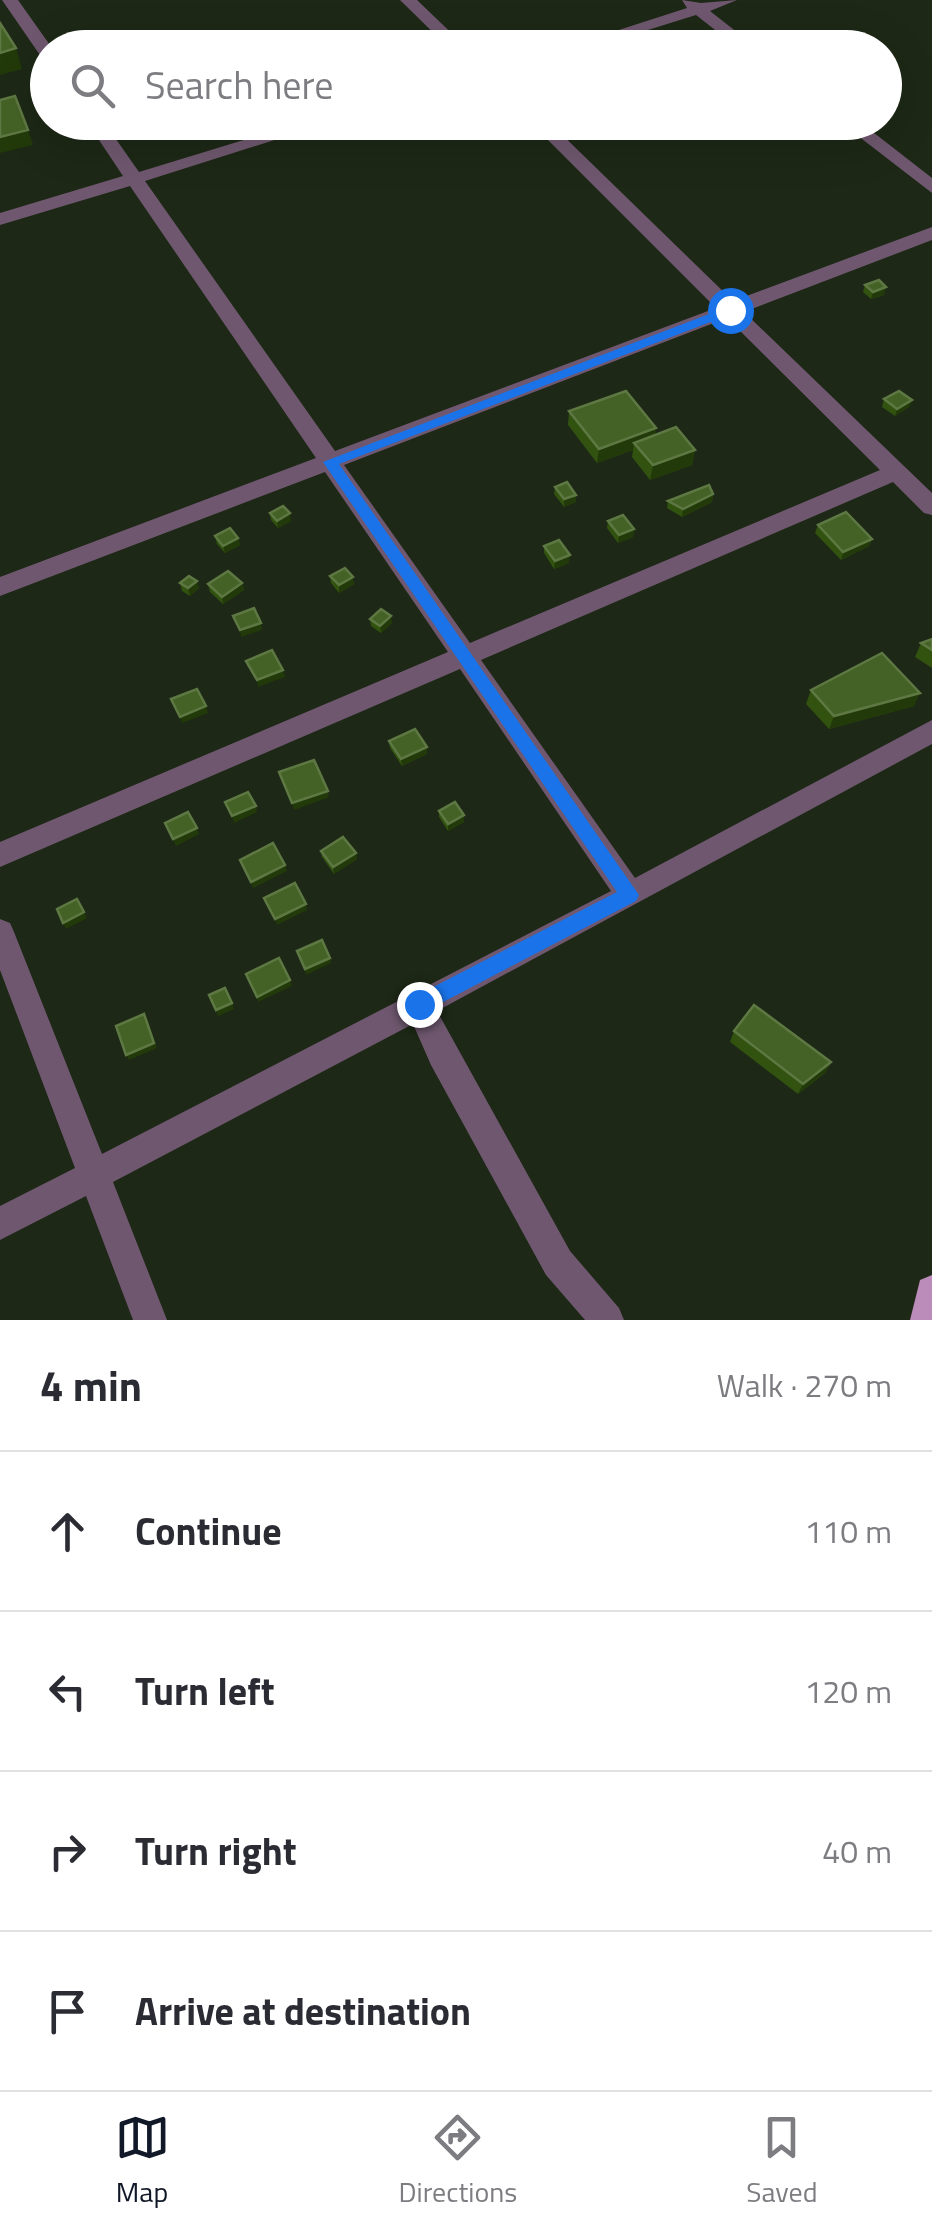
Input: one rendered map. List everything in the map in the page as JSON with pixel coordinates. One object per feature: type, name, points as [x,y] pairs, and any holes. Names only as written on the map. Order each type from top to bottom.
[{"type":"main road","points":[[927,1320],[932,1292]]},
{"type":"street","points":[[10,0],[31,30]]},
{"type":"street","points":[[408,0],[440,30]]},
{"type":"street","points":[[622,30],[692,5],[729,0]]},
{"type":"street","points":[[692,5],[725,30]]},
{"type":"street","points":[[107,140],[630,895]]},
{"type":"street","points":[[0,220],[264,140]]},
{"type":"street","points":[[556,140],[932,507]]},
{"type":"street","points":[[872,140],[932,186]]},
{"type":"street","points":[[0,588],[932,233]]},
{"type":"street","points":[[0,855],[896,472]]},
{"type":"street","points":[[0,1224],[630,895],[932,731]]},
{"type":"street","points":[[0,932],[150,1320]]},
{"type":"street","points":[[419,1004],[442,1055],[558,1263],[607,1320]]},
{"type":"building","points":[[0,23],[16,48],[0,53]]},
{"type":"building","points":[[15,96],[28,130],[0,137],[0,100]]},
{"type":"building","points":[[879,280],[886,287],[873,292],[865,285]]},
{"type":"building","points":[[626,391],[656,428],[599,449],[569,411]]},
{"type":"building","points":[[899,391],[912,400],[897,409],[884,399]]},
{"type":"building","points":[[676,427],[695,450],[653,465],[634,443]]},
{"type":"building","points":[[567,482],[576,495],[564,499],[555,487]]},
{"type":"building","points":[[709,485],[713,494],[683,509],[668,501]]},
{"type":"building","points":[[283,506],[290,513],[277,521],[270,513]]},
{"type":"building","points":[[846,512],[872,539],[843,552],[818,525]]},
{"type":"building","points":[[623,515],[634,529],[619,535],[608,521]]},
{"type":"building","points":[[230,528],[238,538],[223,546],[215,536]]},
{"type":"building","points":[[559,540],[570,555],[555,561],[544,546]]},
{"type":"building","points":[[345,568],[353,577],[339,585],[330,576]]},
{"type":"building","points":[[228,571],[242,583],[222,597],[208,584]]},
{"type":"building","points":[[189,576],[197,581],[188,588],[180,583]]},
{"type":"building","points":[[254,608],[261,623],[240,630],[233,616]]},
{"type":"building","points":[[381,609],[391,616],[380,626],[370,619]]},
{"type":"building","points":[[272,650],[283,670],[257,680],[246,661]]},
{"type":"building","points":[[882,653],[920,693],[834,716],[811,690]]},
{"type":"building","points":[[197,689],[206,706],[180,717],[171,699]]},
{"type":"building","points":[[415,729],[427,747],[401,759],[389,741]]},
{"type":"building","points":[[314,760],[328,791],[292,803],[279,772]]},
{"type":"building","points":[[248,792],[256,806],[232,816],[225,802]]},
{"type":"building","points":[[455,802],[464,815],[448,824],[439,811]]},
{"type":"building","points":[[188,812],[197,828],[173,839],[165,823]]},
{"type":"building","points":[[343,837],[356,853],[333,867],[321,851]]},
{"type":"building","points":[[273,843],[285,865],[251,882],[240,860]]},
{"type":"building","points":[[295,883],[306,904],[275,919],[264,898]]},
{"type":"building","points":[[77,899],[84,912],[63,923],[57,909]]},
{"type":"building","points":[[322,940],[330,958],[305,969],[297,951]]},
{"type":"building","points":[[279,958],[290,980],[257,997],[246,974]]},
{"type":"building","points":[[225,988],[232,1003],[216,1010],[209,995]]},
{"type":"building","points":[[754,1005],[831,1062],[803,1084],[734,1031]]},
{"type":"building","points":[[144,1014],[154,1043],[126,1055],[116,1026]]},
{"type":"route","points":[[419,1004],[630,895],[330,462],[730,310]]}]
